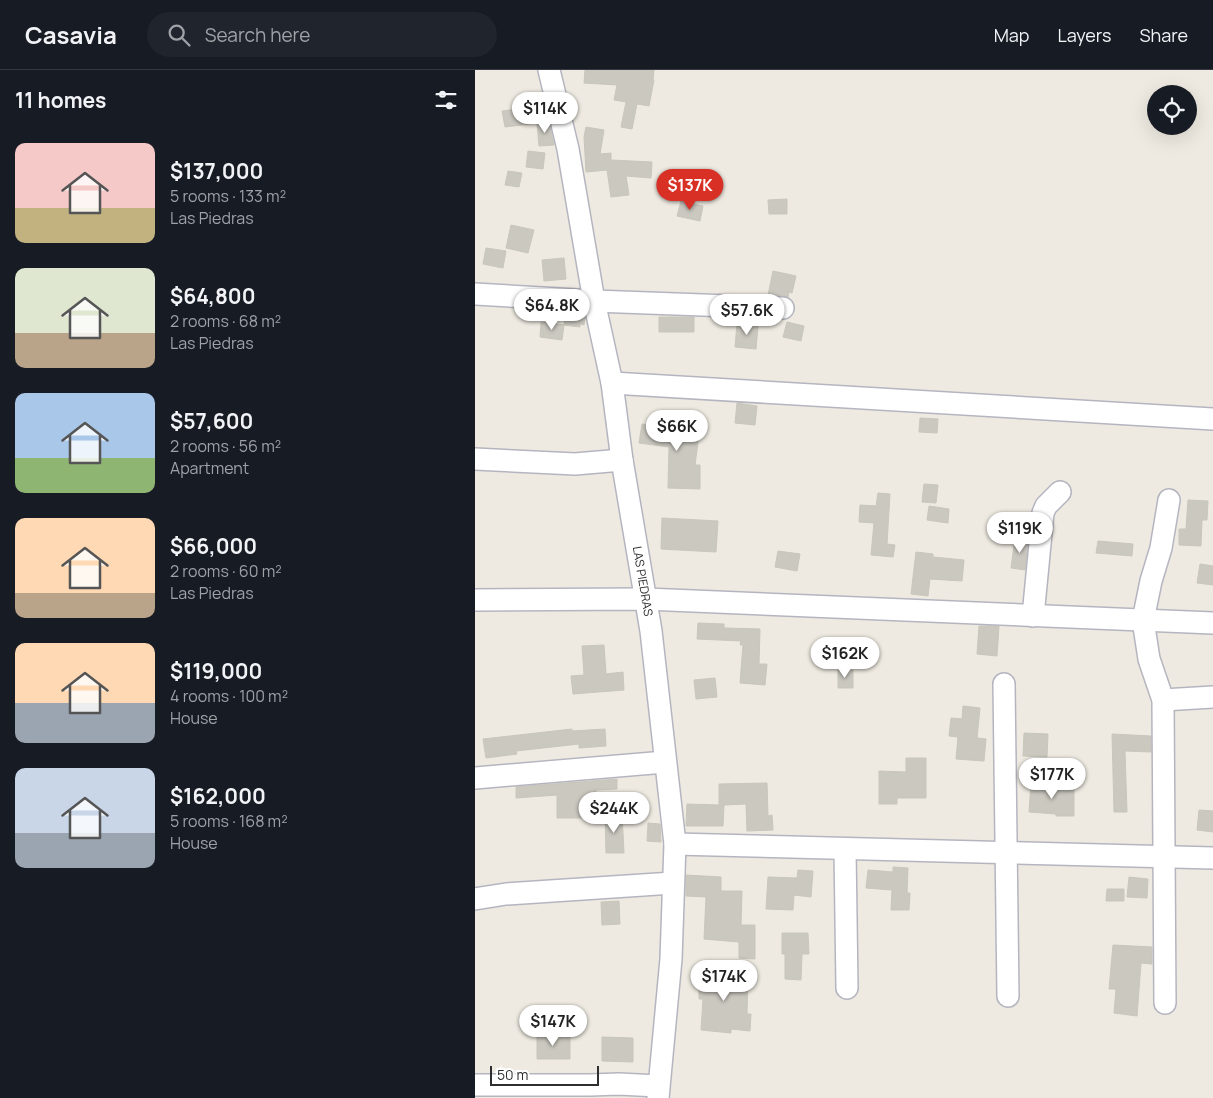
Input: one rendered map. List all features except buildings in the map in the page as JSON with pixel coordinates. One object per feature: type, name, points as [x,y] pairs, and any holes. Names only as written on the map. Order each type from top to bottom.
[{"type":"street","name":"LAS PIEDRAS","points":[[549,70],[568,149],[595,301],[612,383],[622,460],[651,631],[675,844],[671,959],[658,1092]]},
{"type":"street","points":[[475,294],[595,301],[783,308]]},
{"type":"street","points":[[612,383],[1213,419]]},
{"type":"street","points":[[475,459],[575,464],[622,460]]},
{"type":"street","points":[[1033,616],[1043,513],[1046,506],[1061,492]]},
{"type":"street","points":[[1165,1003],[1163,700],[1149,660],[1143,620],[1151,581],[1161,548],[1169,500]]},
{"type":"street","points":[[475,600],[645,599],[1213,623]]},
{"type":"street","points":[[1004,684],[1008,996]]},
{"type":"street","points":[[1163,700],[1213,697]]},
{"type":"street","points":[[475,778],[665,762]]},
{"type":"street","points":[[675,844],[1213,858]]},
{"type":"street","points":[[845,849],[847,988]]},
{"type":"street","points":[[475,899],[506,894],[673,883]]},
{"type":"street","points":[[475,1085],[619,1084],[658,1092]]}]
